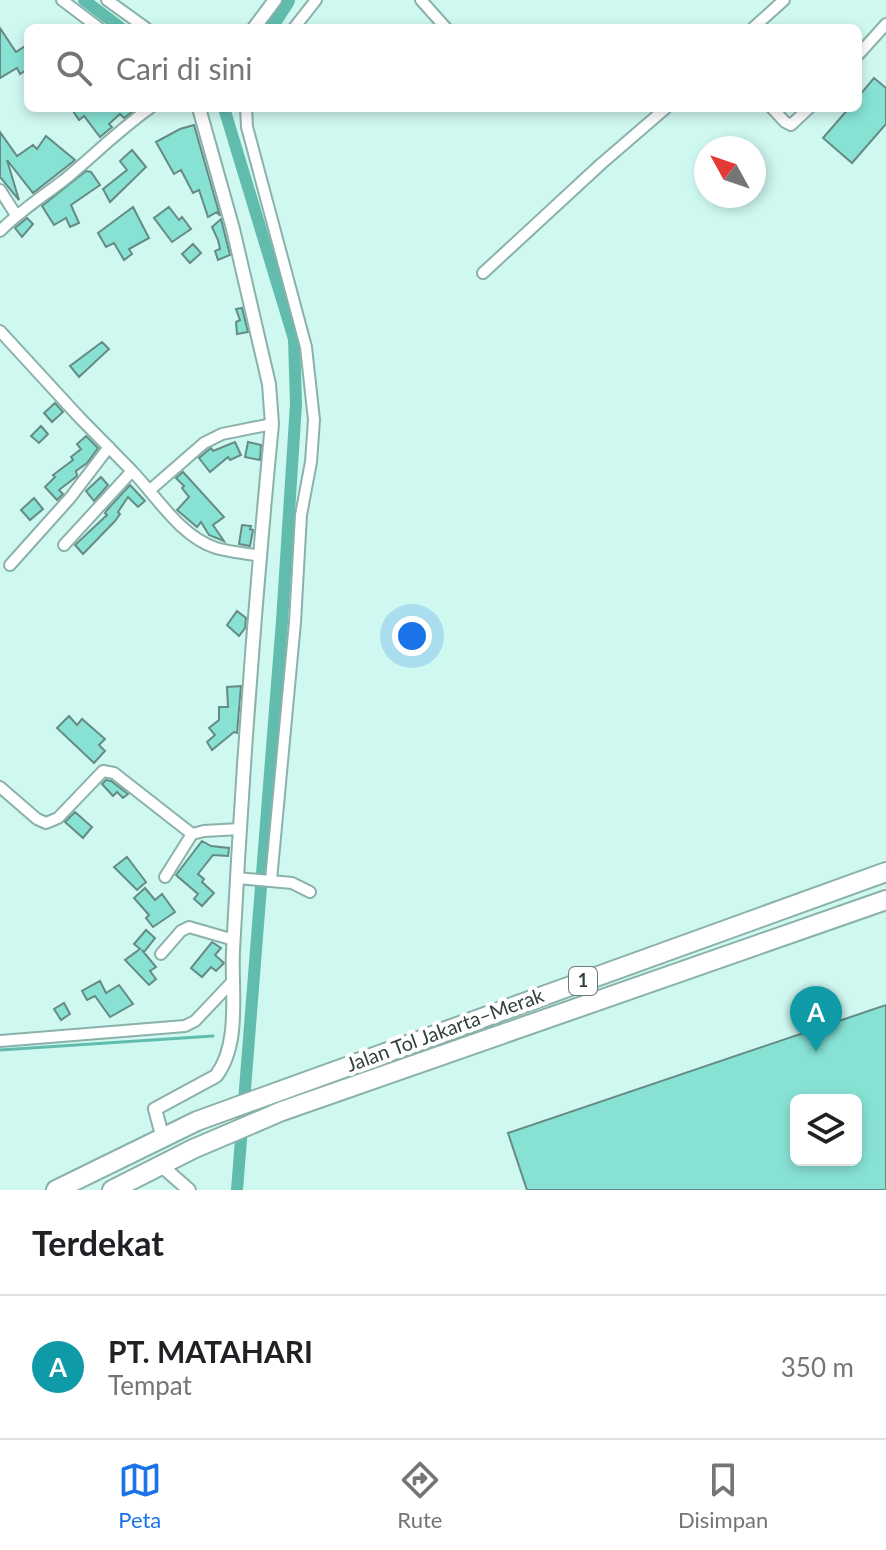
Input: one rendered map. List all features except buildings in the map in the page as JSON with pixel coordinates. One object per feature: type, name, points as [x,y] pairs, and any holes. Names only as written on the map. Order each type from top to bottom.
[{"type":"highway","name":"Jalan Tol Jakarta–Merak","points":[[56,1190],[197,1121],[886,872]]},
{"type":"highway","name":"Jalan Tol Jakarta–Merak","points":[[112,1190],[193,1149],[282,1111],[886,900]]},
{"type":"street","points":[[62,0],[94,24]]},
{"type":"street","points":[[107,0],[140,24]]},
{"type":"street","points":[[257,24],[275,0]]},
{"type":"street","points":[[301,24],[316,0]]},
{"type":"street","points":[[421,0],[442,24]]},
{"type":"street","points":[[757,24],[784,0]]},
{"type":"street","points":[[862,51],[886,24]]},
{"type":"street","points":[[0,231],[144,112]]},
{"type":"street","points":[[162,1135],[155,1117],[157,1107],[207,1081],[222,1068],[232,1027],[231,983],[241,878],[240,829],[246,710],[272,424],[269,384],[244,275],[200,112]]},
{"type":"street","points":[[246,112],[247,127],[306,347],[314,420],[311,462],[301,515],[295,622],[268,880]]},
{"type":"street","points":[[483,273],[661,112]]},
{"type":"street","points":[[775,112],[791,125],[805,112]]},
{"type":"street","points":[[0,190],[16,215]]},
{"type":"street","points":[[0,331],[184,528],[215,548],[260,556]]},
{"type":"street","points":[[150,490],[204,443],[222,434],[272,424]]},
{"type":"street","points":[[10,565],[70,498],[109,447]]},
{"type":"street","points":[[64,545],[132,471]]},
{"type":"street","points":[[0,787],[46,823],[58,818],[103,771],[114,773],[192,834]]},
{"type":"street","points":[[165,877],[192,834],[240,829]]},
{"type":"street","points":[[241,878],[299,885],[310,892]]},
{"type":"street","points":[[161,954],[181,931],[189,927],[234,940]]},
{"type":"street","points":[[0,1041],[185,1026],[195,1021],[231,983]]},
{"type":"street","points":[[164,1168],[189,1190]]},
{"type":"waterway","points":[[84,0],[116,24]]},
{"type":"waterway","points":[[270,24],[285,0]]},
{"type":"waterway","points":[[225,112],[294,339],[296,404],[237,1190]]},
{"type":"waterway","points":[[0,1050],[213,1036]]},
{"type":"place","name":"PT. MATAHARI","points":[[816,1052]]}]
